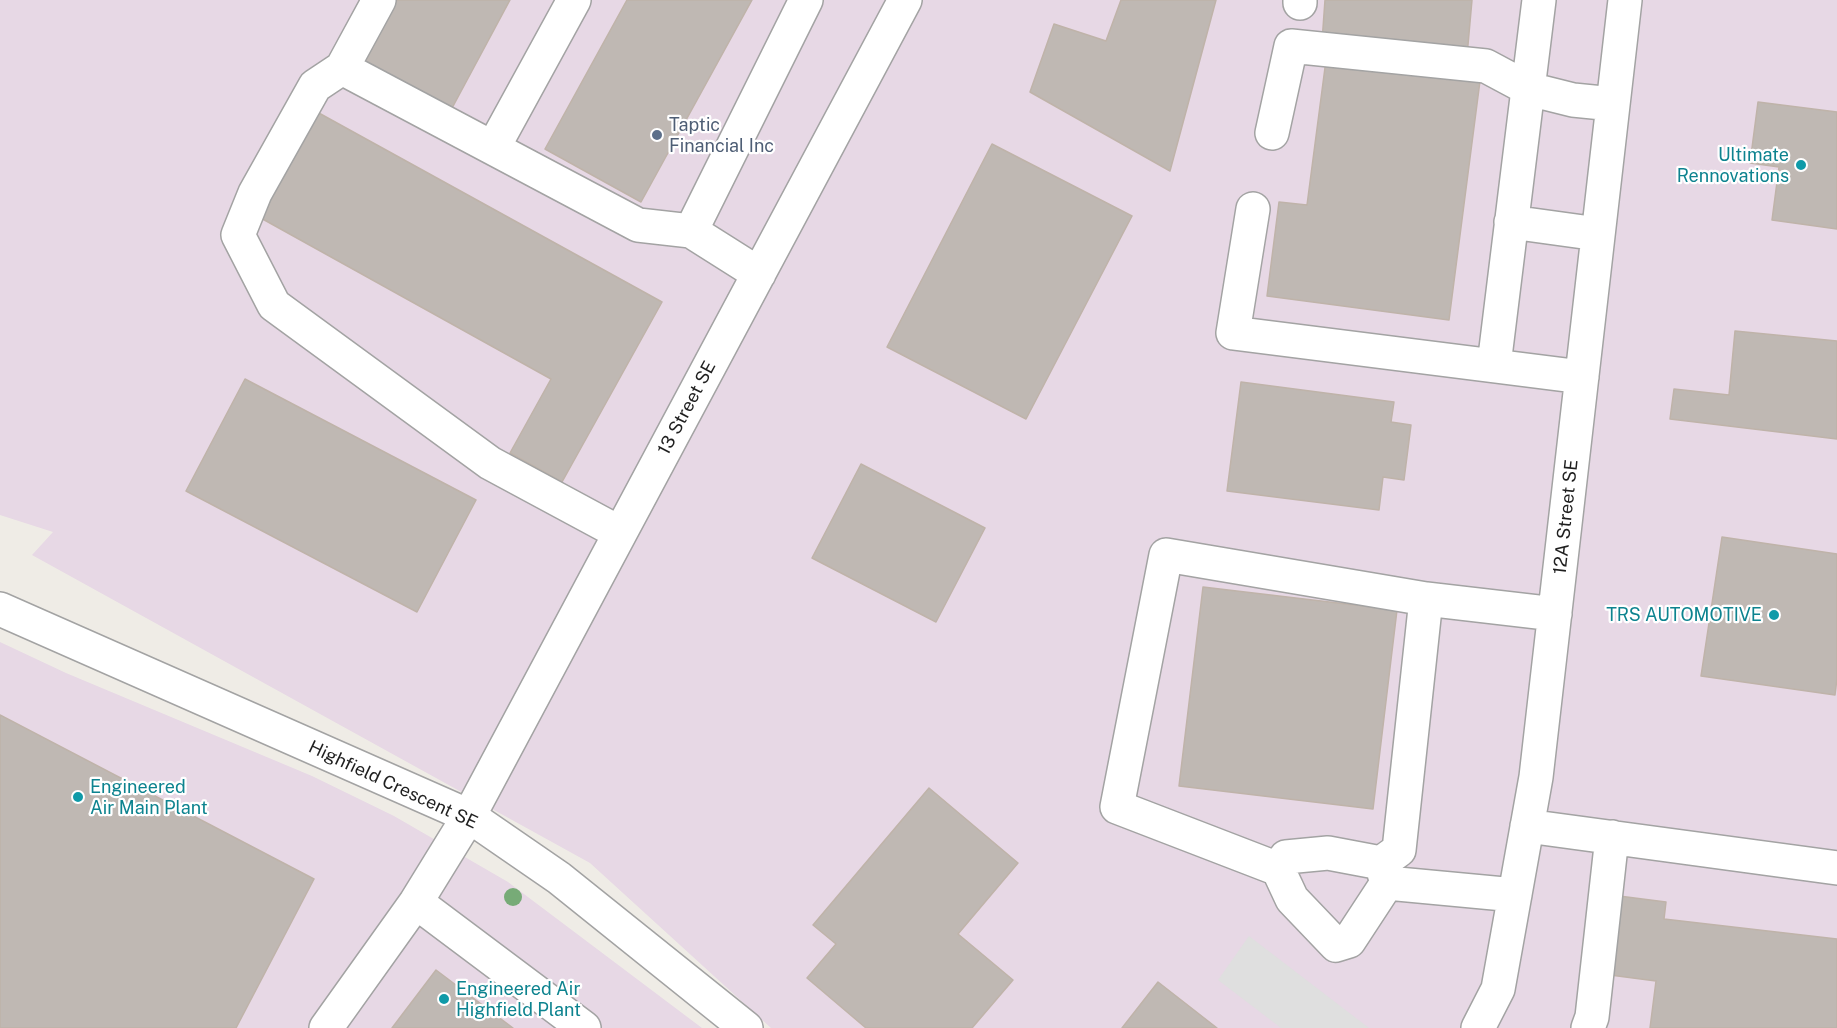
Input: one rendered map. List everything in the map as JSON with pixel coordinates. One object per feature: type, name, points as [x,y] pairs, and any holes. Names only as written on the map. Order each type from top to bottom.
[{"type":"street","points":[[379,0],[342,68],[315,86],[255,193],[238,235],[274,304],[490,463],[620,533]]},
{"type":"street","points":[[493,148],[574,0]]},
{"type":"street","points":[[691,231],[806,0]]},
{"type":"street","name":"13 Street SE","points":[[326,1028],[416,902],[469,816],[905,0]]},
{"type":"street","points":[[1494,365],[1539,0]]},
{"type":"street","name":"12A Street SE","points":[[1478,1028],[1498,989],[1536,777],[1625,0]]},
{"type":"street","points":[[1272,133],[1291,46],[1486,66],[1529,89],[1573,100],[1613,104]]},
{"type":"street","points":[[342,68],[638,225],[691,231],[759,274]]},
{"type":"street","points":[[1253,209],[1233,333],[1582,377]]},
{"type":"street","points":[[1511,222],[1598,234]]},
{"type":"street","points":[[1426,599],[1399,850],[1384,873],[1349,942],[1336,945],[1292,899],[1278,870],[1117,807],[1166,555],[1426,599],[1555,614]]},
{"type":"street","name":"Highfield Crescent SE","points":[[0,609],[469,816],[559,878],[746,1028]]},
{"type":"street","points":[[1527,826],[1837,868]]},
{"type":"street","points":[[1588,1028],[1592,1017],[1612,837]]},
{"type":"street","points":[[1278,870],[1286,857],[1328,853],[1384,873],[1515,895]]},
{"type":"street","points":[[416,902],[584,1028]]},
{"type":"shaded area","points":[[0,0],[1837,0],[1837,1028],[771,1028],[590,863],[32,555],[53,532],[0,515]]},
{"type":"shaded area","points":[[0,642],[66,673],[312,776],[394,816],[508,882],[702,1028],[0,1028]]},
{"type":"shaded area","points":[[1249,936],[1369,1028],[1281,1028],[1218,980]]},
{"type":"building","points":[[397,0],[510,0],[451,110],[363,63]]},
{"type":"building","points":[[627,0],[752,0],[641,202],[545,149]]},
{"type":"building","points":[[1121,0],[1216,0],[1170,171],[1030,92],[1054,24],[1106,41]]},
{"type":"building","points":[[1325,0],[1472,0],[1467,56],[1322,42]]},
{"type":"building","points":[[1326,60],[1480,81],[1449,320],[1267,296],[1279,202],[1307,205]]},
{"type":"building","name":"Ultimate Rennovations","points":[[1758,102],[1837,112],[1837,229],[1772,220],[1779,167],[1750,163]]},
{"type":"building","points":[[317,112],[662,302],[562,482],[510,453],[551,379],[259,217]]},
{"type":"building","points":[[992,144],[1132,216],[1026,419],[887,347]]},
{"type":"building","points":[[1735,331],[1837,341],[1837,439],[1670,419],[1674,389],[1729,395]]},
{"type":"building","points":[[245,379],[476,500],[417,612],[186,491]]},
{"type":"building","points":[[1241,382],[1394,402],[1391,422],[1411,425],[1404,480],[1383,477],[1379,510],[1227,491]]},
{"type":"building","points":[[861,464],[985,528],[936,622],[812,558]]},
{"type":"building","name":"TRS AUTOMOTIVE","points":[[1722,537],[1837,554],[1835,695],[1701,676]]},
{"type":"building","points":[[1203,587],[1397,610],[1373,809],[1179,786]]},
{"type":"building","name":"Engineered Air Main Plant","points":[[0,715],[314,879],[236,1028],[0,1028]]},
{"type":"building","points":[[929,788],[1018,863],[958,934],[1013,980],[972,1028],[866,1028],[807,978],[836,944],[813,925]]},
{"type":"building","points":[[1619,896],[1666,902],[1664,919],[1837,939],[1837,1028],[1650,1028],[1656,981],[1610,975]]},
{"type":"building","name":"Engineered Air Highfield Plant","points":[[436,970],[513,1028],[392,1028]]},
{"type":"building","points":[[1158,982],[1217,1028],[1122,1028]]},
{"type":"place","name":"Taptic Financial Inc","points":[[657,135]]},
{"type":"place","name":"Ultimate Rennovations","points":[[1801,165]]},
{"type":"place","name":"TRS AUTOMOTIVE","points":[[1774,615]]},
{"type":"place","name":"Engineered Air Main Plant","points":[[78,797]]},
{"type":"place","name":"Engineered Air Highfield Plant","points":[[444,999]]}]
